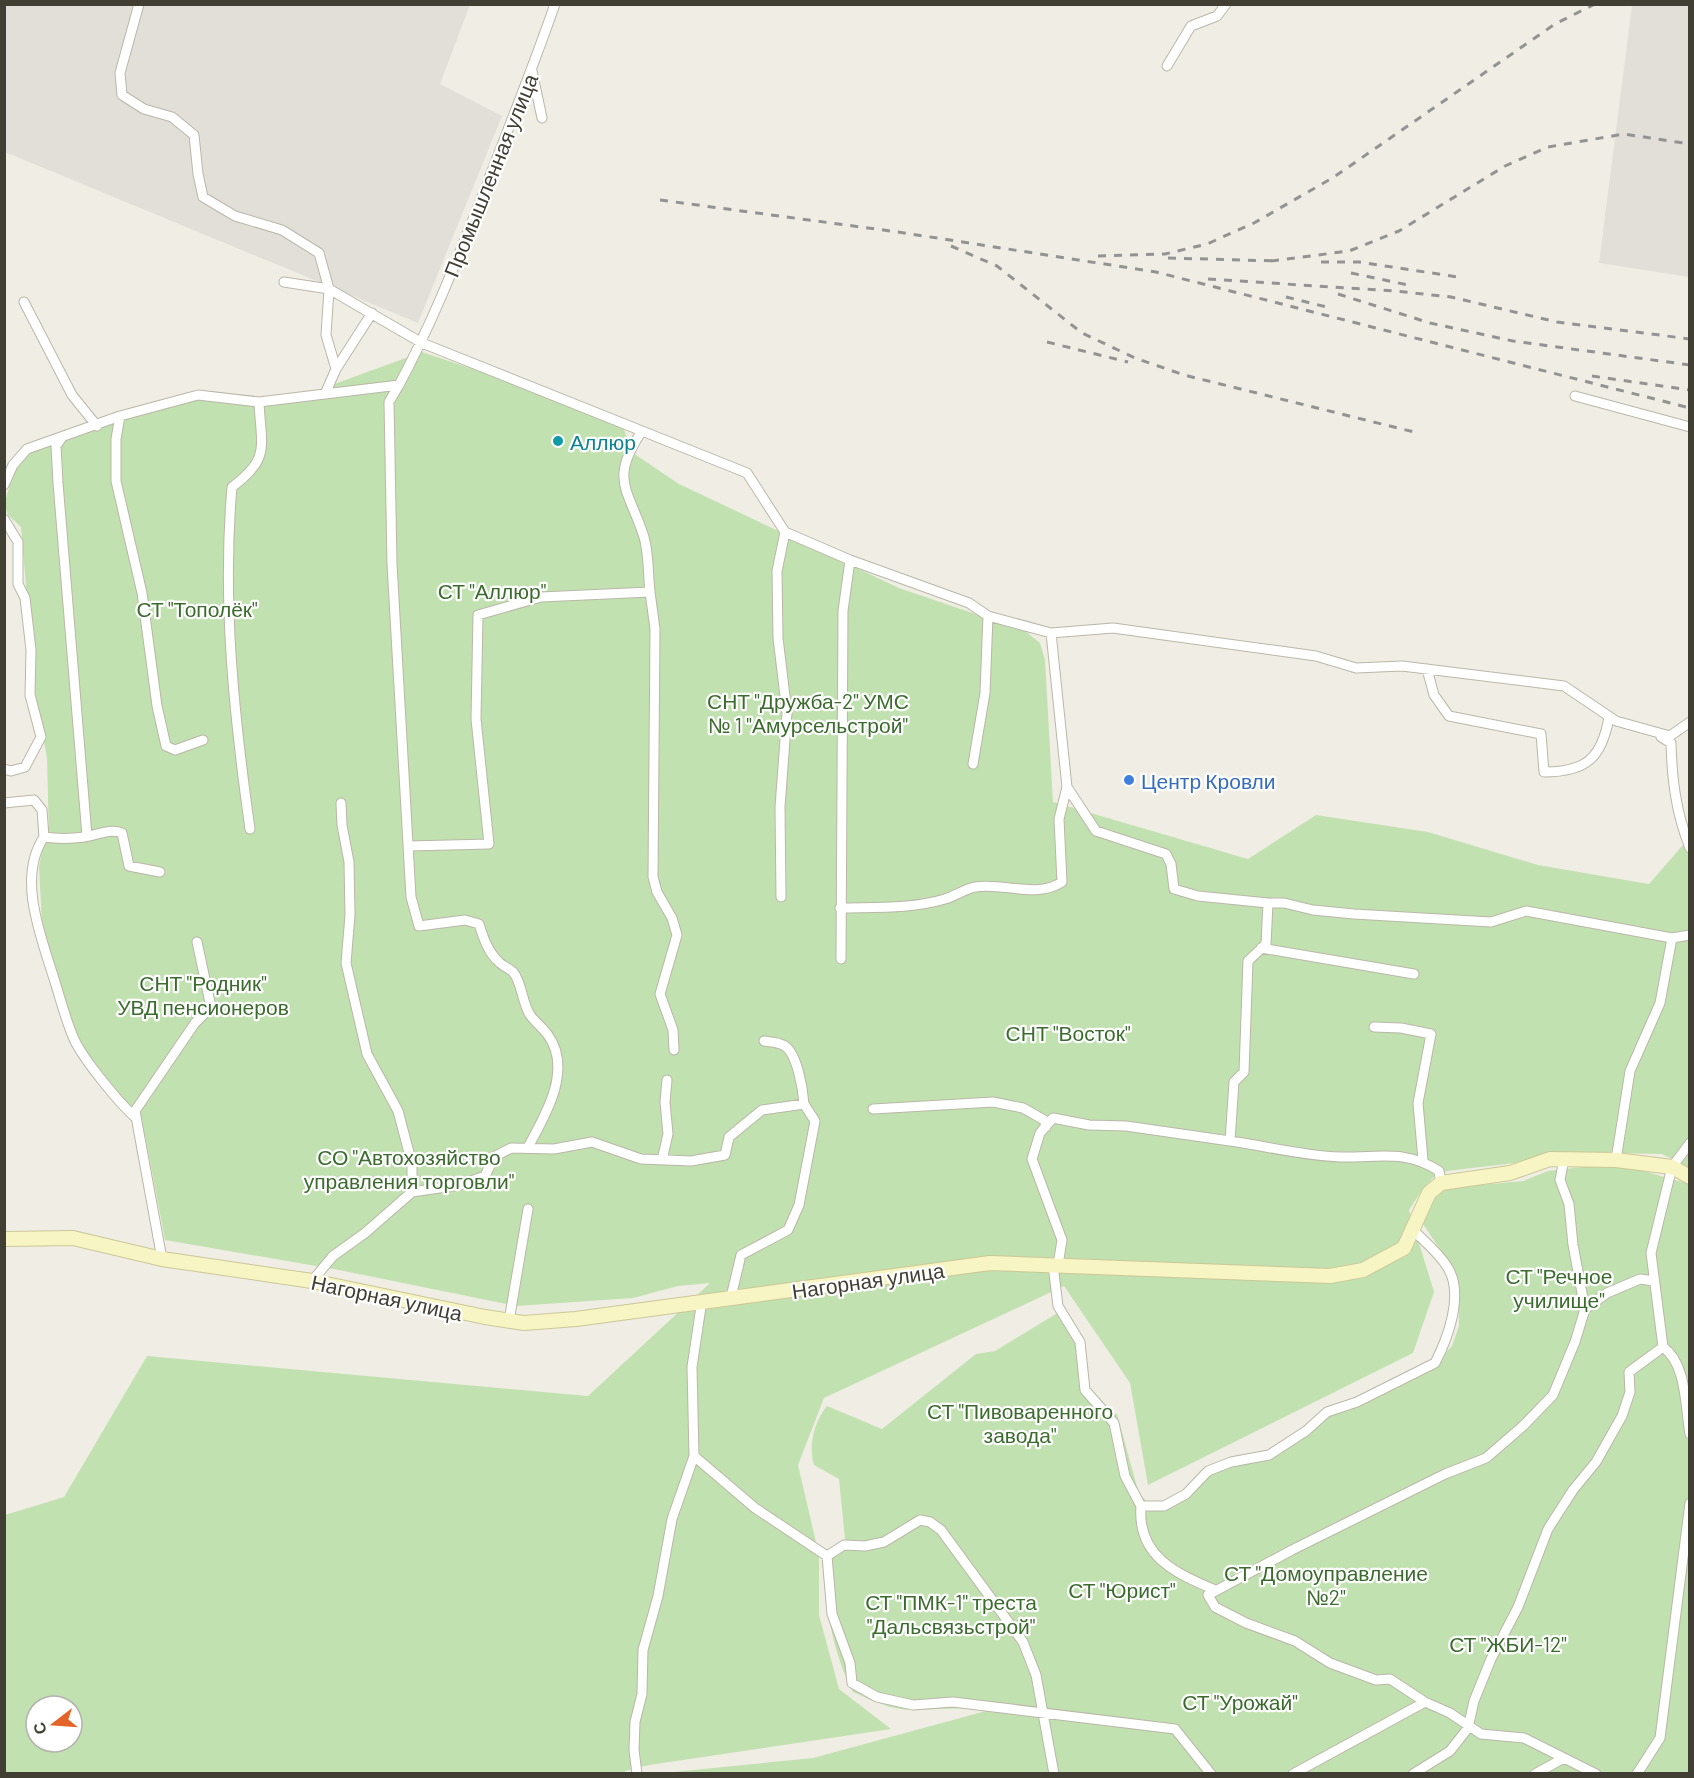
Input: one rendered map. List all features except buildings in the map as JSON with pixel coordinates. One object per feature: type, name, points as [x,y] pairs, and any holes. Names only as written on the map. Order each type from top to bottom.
[{"type":"street","points":[[139,4],[120,73],[122,95],[144,109],[172,117],[194,135],[203,197],[235,216],[282,230],[319,253],[329,289],[326,335],[336,369]]},
{"type":"street","name":"Промышленная улица","points":[[528,1147],[544,1117],[556,1084],[559,1062],[549,1037],[530,1016],[521,999],[514,973],[498,961],[484,940],[479,924],[465,920],[419,926],[411,897],[392,564],[389,402],[422,343],[468,234],[532,71],[555,4]]},
{"type":"street","points":[[1167,66],[1191,26],[1217,16],[1226,4]]},
{"type":"street","points":[[532,71],[542,118]]},
{"type":"street","points":[[284,282],[329,289],[422,343],[747,473],[785,532],[850,560],[969,603],[988,616],[1051,633],[1113,628],[1316,656],[1356,668],[1402,666],[1564,686],[1616,721],[1654,733],[1670,736],[1689,722]]},
{"type":"street","points":[[24,302],[72,395],[97,426]]},
{"type":"street","points":[[325,394],[336,369],[372,313]]},
{"type":"street","points":[[87,836],[56,446],[61,439],[71,433],[97,426],[120,416],[198,395],[259,402],[399,385]]},
{"type":"street","points":[[1575,396],[1689,427]]},
{"type":"street","points":[[250,829],[239,753],[233,671],[228,529],[232,487],[253,471],[261,456],[259,402]]},
{"type":"street","points":[[120,416],[116,439],[116,481],[142,593],[157,706],[166,746],[175,750],[203,740]]},
{"type":"street","points":[[642,431],[627,453],[622,483],[645,540],[655,628],[653,877],[657,892],[672,918],[677,935],[660,994],[673,1030],[674,1050]]},
{"type":"street","points":[[4,485],[13,465],[27,449],[49,440],[61,439]]},
{"type":"street","points":[[4,519],[18,542],[18,584],[24,598],[31,650],[30,695],[41,736],[25,767],[11,771],[4,769]]},
{"type":"street","points":[[781,897],[780,807],[787,713],[778,638],[777,571],[785,532]]},
{"type":"street","points":[[841,959],[843,611],[850,560]]},
{"type":"street","points":[[409,846],[489,844],[476,719],[478,615],[541,597],[650,592]]},
{"type":"street","points":[[973,764],[985,693],[988,616]]},
{"type":"street","points":[[840,908],[915,905],[946,899],[975,887],[1014,890],[1054,887],[1062,882],[1059,819],[1067,787],[1051,633]]},
{"type":"street","points":[[1427,669],[1434,694],[1449,716],[1541,734],[1544,772],[1559,772],[1580,767],[1595,755],[1605,741],[1609,717]]},
{"type":"street","points":[[1654,733],[1671,743],[1678,818],[1689,848]]},
{"type":"street","points":[[1067,787],[1096,831],[1166,854],[1171,864],[1174,889],[1198,896],[1284,903],[1313,910],[1344,913],[1491,922],[1526,911],[1672,938],[1689,935]]},
{"type":"street","points":[[4,803],[34,800],[42,810],[44,837],[37,848],[32,880],[37,922],[74,1040],[124,1108],[136,1118]]},
{"type":"street","points":[[341,802],[342,825],[349,862],[350,915],[346,963],[367,1054],[398,1111],[412,1164],[411,1192]]},
{"type":"street","points":[[44,837],[60,839],[115,830],[122,833],[129,866],[160,872]]},
{"type":"street","points":[[1230,1141],[1234,1082],[1244,1072],[1248,961],[1266,944],[1268,903]]},
{"type":"street","points":[[1616,1160],[1629,1071],[1660,1003],[1672,938]]},
{"type":"street","points":[[162,1259],[135,1111],[195,1023],[210,1007],[197,942]]},
{"type":"street","points":[[1262,948],[1414,974]]},
{"type":"street","points":[[1374,1026],[1431,1034],[1418,1103],[1423,1160]]},
{"type":"street","points":[[731,1297],[741,1255],[788,1230],[799,1205],[815,1121],[804,1104],[803,1090],[792,1053],[785,1045],[764,1041]]},
{"type":"street","points":[[662,1160],[668,1134],[665,1102],[667,1080]]},
{"type":"street","points":[[873,1109],[993,1102],[1023,1108],[1044,1120],[1046,1127]]},
{"type":"street","points":[[312,1281],[333,1256],[372,1227],[411,1192],[460,1185],[485,1176],[494,1157],[511,1148],[554,1149],[592,1142],[641,1159],[692,1161],[725,1155],[729,1137],[762,1110],[804,1104]]},
{"type":"street","points":[[1215,1590],[1176,1573],[1157,1557],[1140,1526],[1141,1506],[1125,1476],[1114,1424],[1085,1390],[1080,1342],[1058,1306],[1055,1265],[1062,1240],[1032,1159],[1040,1133],[1053,1118],[1089,1125],[1126,1126],[1340,1157],[1387,1155],[1423,1160],[1439,1171],[1441,1183],[1510,1173],[1550,1159],[1616,1160],[1672,1167],[1689,1177]]},
{"type":"street","points":[[1689,1143],[1672,1167],[1652,1253],[1663,1347],[1672,1353],[1681,1374],[1689,1434]]},
{"type":"street","points":[[1564,1159],[1560,1180],[1569,1204],[1573,1245],[1585,1309],[1575,1342],[1553,1395],[1523,1426],[1486,1458],[1445,1474],[1208,1595],[1215,1607],[1246,1623],[1294,1641],[1330,1663],[1376,1680],[1390,1679],[1481,1734],[1524,1738],[1596,1773]]},
{"type":"street","name":"Нагорная улица","points":[[4,1239],[73,1238],[162,1259],[312,1281],[524,1323],[576,1319],[702,1300],[990,1263],[1330,1276],[1363,1270],[1404,1248],[1429,1193],[1441,1183]]},
{"type":"street","points":[[509,1321],[528,1209]]},
{"type":"street","points":[[1141,1506],[1164,1506],[1186,1494],[1208,1471],[1231,1462],[1269,1455],[1306,1431],[1327,1412],[1357,1402],[1435,1363],[1455,1303],[1449,1271],[1436,1252],[1413,1230]]},
{"type":"street","points":[[1585,1309],[1607,1293],[1640,1279],[1654,1281]]},
{"type":"street","points":[[637,1773],[634,1722],[642,1694],[643,1650],[658,1596],[672,1519],[694,1456],[692,1367],[702,1300]]},
{"type":"street","points":[[1413,1773],[1450,1751],[1468,1725],[1474,1701],[1491,1659],[1518,1607],[1548,1529],[1573,1490],[1596,1462],[1622,1416],[1630,1392],[1629,1372],[1663,1347]]},
{"type":"street","points":[[694,1456],[755,1508],[827,1556]]},
{"type":"street","points":[[1637,1773],[1660,1738],[1689,1503]]},
{"type":"street","points":[[827,1556],[844,1545],[865,1546],[884,1542],[920,1520],[930,1522],[941,1530],[1023,1642],[1036,1675],[1054,1773]]},
{"type":"street","points":[[827,1556],[832,1614],[850,1663],[852,1683],[877,1697],[913,1705],[953,1702],[1044,1711],[1175,1730],[1211,1773]]},
{"type":"street","points":[[1293,1773],[1425,1702]]},
{"type":"street","points":[[1535,1773],[1564,1758]]},
{"type":"shaded area","points":[[4,5],[470,5],[440,84],[502,116],[418,323],[5,152]]},
{"type":"shaded area","points":[[1632,5],[1689,5],[1689,277],[1599,263]]},
{"type":"green space","points":[[422,352],[482,372],[623,427],[633,453],[679,484],[899,588],[1025,631],[1040,643],[1045,660],[1053,802],[1248,859],[1316,815],[1428,832],[1538,865],[1649,884],[1689,838],[1689,1168],[1662,1154],[1557,1152],[1515,1163],[1447,1171],[1434,1177],[1424,1187],[1409,1210],[1434,1292],[1413,1353],[1148,1485],[1130,1383],[1064,1286],[824,1398],[798,1465],[819,1555],[819,1615],[839,1689],[891,1729],[649,1765],[625,1771],[625,1773],[5,1774],[5,1515],[64,1497],[147,1356],[588,1396],[710,1283],[678,1286],[633,1298],[516,1306],[339,1270],[165,1240],[145,1135],[128,1106],[78,1040],[42,923],[39,867],[43,845],[49,836],[47,758],[35,692],[21,527],[8,515],[4,504],[14,472],[28,454],[52,443],[188,399],[318,398],[318,390]]},
{"type":"green space","points":[[1600,1165],[1644,1171],[1689,1184],[1689,1773],[653,1774],[813,1758],[986,1711],[958,1708],[904,1710],[881,1704],[853,1692],[835,1645],[822,1562],[846,1549],[839,1479],[814,1465],[812,1458],[813,1434],[827,1406],[882,1429],[976,1354],[995,1351],[1064,1309],[1084,1339],[1087,1385],[1107,1412],[1117,1414],[1139,1494],[1154,1508],[1216,1470],[1265,1458],[1324,1418],[1435,1364],[1452,1346],[1459,1326],[1458,1283],[1452,1267],[1421,1221],[1428,1203],[1440,1189],[1523,1181],[1548,1171]]},
{"type":"railway","points":[[1098,256],[1165,254],[1207,244],[1254,223],[1334,177],[1555,24],[1595,4]]},
{"type":"railway","points":[[1271,261],[1349,251],[1399,231],[1505,166],[1548,147],[1624,134],[1690,144]]},
{"type":"railway","points":[[660,200],[898,232],[1156,272],[1690,408]]},
{"type":"railway","points":[[951,246],[997,266],[1082,333],[1135,358],[1184,375],[1418,433]]},
{"type":"railway","points":[[1168,258],[1279,261]]},
{"type":"railway","points":[[1321,262],[1359,262],[1458,277]]},
{"type":"railway","points":[[1351,273],[1408,285]]},
{"type":"railway","points":[[1208,279],[1395,291],[1451,297],[1557,322],[1690,339]]},
{"type":"railway","points":[[1338,294],[1430,323],[1513,341],[1690,365]]},
{"type":"railway","points":[[1286,297],[1327,307]]},
{"type":"railway","points":[[1047,342],[1128,362]]},
{"type":"railway","points":[[1592,376],[1690,390]]},
{"type":"place","name":"Аллюр","points":[[558,441]]},
{"type":"place","name":"Центр Кровли","points":[[1129,780]]},
{"type":"park label","name":"СТ \"Аллюр\"","points":[[492,590]]},
{"type":"park label","name":"СТ \"Тополёк\"","points":[[197,608]]},
{"type":"park label","name":"СНТ \"Дружба-2\" УМС № 1 \"Амурсельстрой\"","points":[[808,712]]},
{"type":"park label","name":"СНТ \"Родник\" УВД пенсионеров","points":[[203,994]]},
{"type":"park label","name":"СНТ \"Восток\"","points":[[1068,1032]]},
{"type":"park label","name":"СО \"Автохозяйство управления торговли\"","points":[[409,1168]]},
{"type":"park label","name":"СТ \"Речное училище\"","points":[[1559,1287]]},
{"type":"park label","name":"СТ \"Пивоваренного завода\"","points":[[1020,1422]]},
{"type":"park label","name":"СТ \"Домоуправление №2\"","points":[[1326,1584]]},
{"type":"park label","name":"СТ \"Юрист\"","points":[[1122,1589]]},
{"type":"park label","name":"СТ \"ПМК-1\" треста \"Дальсвязьстрой\"","points":[[951,1613]]},
{"type":"park label","name":"СТ \"ЖБИ-12\"","points":[[1508,1643]]},
{"type":"park label","name":"СТ \"Урожай\"","points":[[1240,1701]]}]
